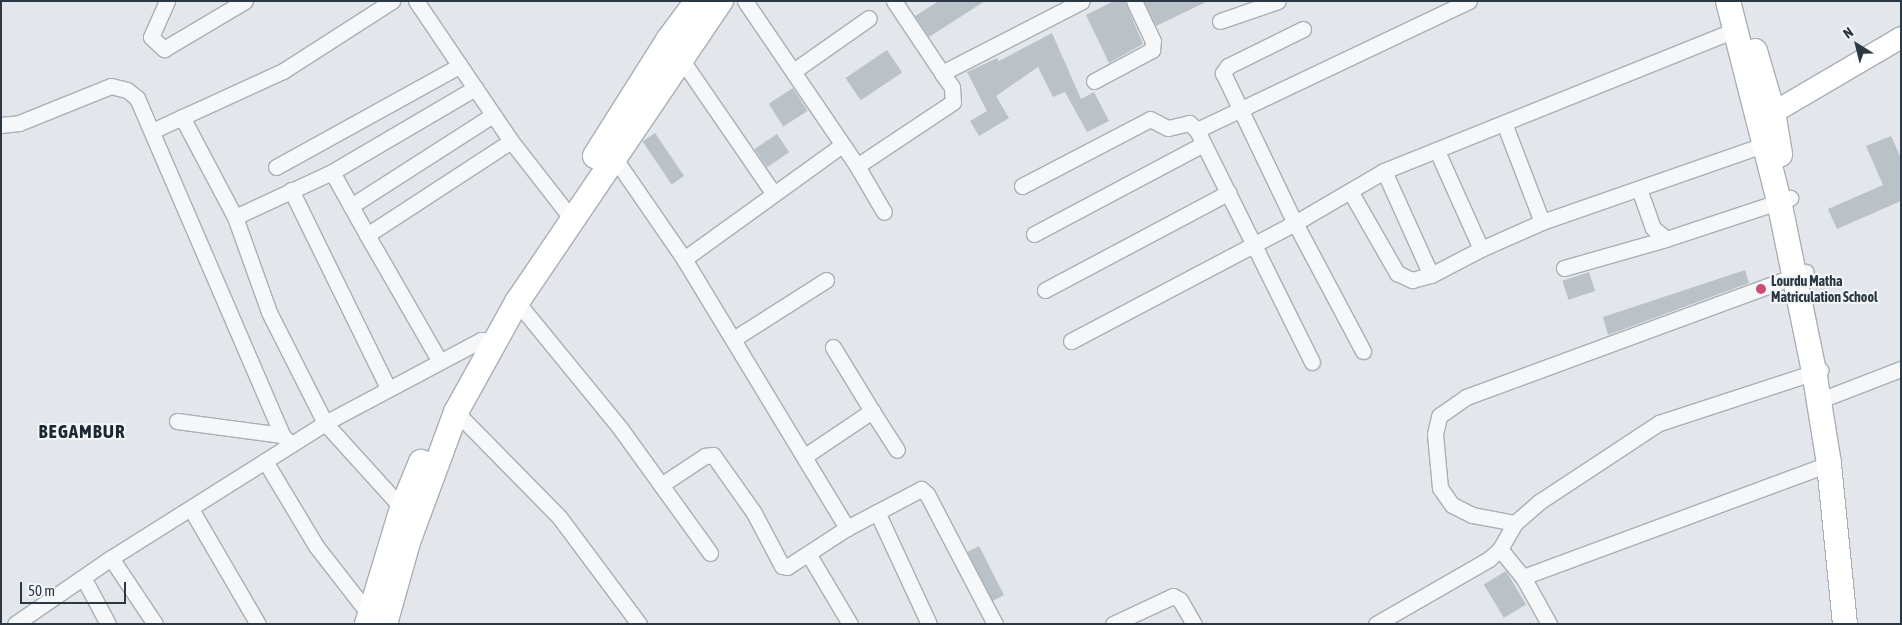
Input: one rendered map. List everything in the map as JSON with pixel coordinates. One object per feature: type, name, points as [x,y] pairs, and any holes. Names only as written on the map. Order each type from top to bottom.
[{"type":"main road","points":[[374,620],[408,542],[456,412],[488,340],[568,212],[674,49],[697,1]]},
{"type":"main road","points":[[674,49],[720,1]]},
{"type":"main road","points":[[1728,1],[1734,30],[1770,143],[1785,199],[1819,370],[1844,624]]},
{"type":"main road","points":[[1742,1],[1773,112],[1770,143]]},
{"type":"main road","points":[[374,620],[402,508],[444,402],[517,302],[568,212]]},
{"type":"main road","points":[[1819,370],[1828,397],[1840,459],[1856,624]]},
{"type":"street","points":[[165,3],[151,37],[164,49],[245,1]]},
{"type":"street","points":[[152,131],[283,71],[392,1]]},
{"type":"street","points":[[745,1],[795,70],[857,166],[884,212]]},
{"type":"street","points":[[857,166],[953,102],[952,88],[894,1]]},
{"type":"street","points":[[942,73],[1082,1]]},
{"type":"street","points":[[1094,81],[1152,50],[1153,41],[1134,1]]},
{"type":"street","points":[[1220,22],[1278,1]]},
{"type":"street","points":[[1034,234],[1200,137],[1240,110],[1469,1]]},
{"type":"street","points":[[421,3],[459,66],[511,141],[568,212]]},
{"type":"street","points":[[795,70],[868,18]]},
{"type":"street","points":[[1303,29],[1224,70],[1224,78],[1296,223],[1363,351]]},
{"type":"street","points":[[1071,341],[1296,223],[1384,171],[1734,30]]},
{"type":"street","points":[[1773,112],[1901,37]]},
{"type":"street","points":[[674,49],[774,194]]},
{"type":"street","points":[[276,167],[459,66]]},
{"type":"street","points":[[1,125],[19,123],[115,86],[137,98],[286,440]]},
{"type":"street","points":[[235,217],[332,172],[475,88]]},
{"type":"street","points":[[351,206],[493,115]]},
{"type":"street","points":[[182,117],[235,217],[269,312],[325,423],[402,508]]},
{"type":"street","points":[[1022,186],[1150,119],[1168,128],[1189,123],[1200,137],[1229,192],[1312,362]]},
{"type":"street","points":[[1504,124],[1542,222]]},
{"type":"street","points":[[367,234],[511,141]]},
{"type":"street","points":[[1350,191],[1397,273],[1412,280],[1431,275],[1481,249],[1542,222],[1770,143]]},
{"type":"street","points":[[684,258],[842,145]]},
{"type":"street","points":[[609,149],[684,258],[735,338],[848,528]]},
{"type":"street","points":[[1437,151],[1481,249]]},
{"type":"street","points":[[1384,171],[1431,275]]},
{"type":"street","points":[[332,172],[439,360]]},
{"type":"street","points":[[1639,189],[1653,228],[1666,239]]},
{"type":"street","points":[[291,190],[388,388]]},
{"type":"street","points":[[1045,290],[1229,192]]},
{"type":"street","points":[[1564,268],[1666,239],[1785,199]]},
{"type":"street","points":[[1515,524],[1472,515],[1452,504],[1440,488],[1435,434],[1439,416],[1466,397],[1799,274]]},
{"type":"street","points":[[735,338],[826,280]]},
{"type":"street","points":[[517,302],[661,485],[710,553]]},
{"type":"street","points":[[15,624],[84,579],[111,558],[265,461],[286,440],[325,423],[439,360],[488,340]]},
{"type":"street","points":[[833,347],[897,450]]},
{"type":"street","points":[[1384,622],[1473,570],[1500,549],[1515,524],[1554,491],[1659,423],[1819,370]]},
{"type":"street","points":[[1828,397],[1901,370]]},
{"type":"street","points":[[805,456],[872,411]]},
{"type":"street","points":[[456,412],[560,518],[639,624]]},
{"type":"street","points":[[177,421],[286,440]]},
{"type":"street","points":[[661,485],[705,456],[713,455],[754,513],[782,566],[787,567],[809,555],[848,528],[915,490],[927,494],[995,624]]},
{"type":"street","points":[[265,461],[316,546],[374,620]]},
{"type":"street","points":[[1523,577],[1829,464]]},
{"type":"street","points":[[191,509],[258,624]]},
{"type":"street","points":[[877,512],[928,624]]},
{"type":"street","points":[[1500,549],[1523,577],[1549,624]]},
{"type":"street","points":[[809,555],[850,624]]},
{"type":"street","points":[[111,558],[154,624]]},
{"type":"street","points":[[84,579],[108,624]]},
{"type":"street","points":[[1113,624],[1173,596],[1180,600],[1194,624]]},
{"type":"building","points":[[939,1],[985,1],[929,37],[915,16]]},
{"type":"building","points":[[1114,1],[1125,1],[1143,44],[1109,63],[1086,15]]},
{"type":"building","points":[[1144,1],[1208,1],[1156,26]]},
{"type":"building","points":[[1052,33],[1081,99],[1094,92],[1109,121],[1087,132],[1065,92],[1053,97],[1038,67],[996,96],[1009,118],[979,136],[970,121],[987,111],[967,72],[997,58],[999,61]]},
{"type":"building","points":[[887,50],[902,72],[861,100],[846,78]]},
{"type":"building","points":[[793,88],[808,111],[783,126],[769,104]]},
{"type":"building","points":[[655,133],[684,176],[672,184],[643,141]]},
{"type":"building","points":[[777,134],[789,152],[767,167],[755,149]]},
{"type":"building","points":[[1891,136],[1901,158],[1901,201],[1837,229],[1828,209],[1883,185],[1866,146]]},
{"type":"building","points":[[1745,270],[1749,283],[1608,335],[1603,317]]},
{"type":"building","points":[[1589,272],[1595,291],[1569,300],[1562,281]]},
{"type":"building","points":[[979,546],[1004,595],[992,601],[967,552]]},
{"type":"building","points":[[1506,571],[1526,604],[1504,618],[1484,584]]},
{"type":"place","name":"Lourdu Matha Matriculation School","points":[[1761,289]]},
{"type":"district","name":"BEGAMBUR","points":[[82,432]]}]
